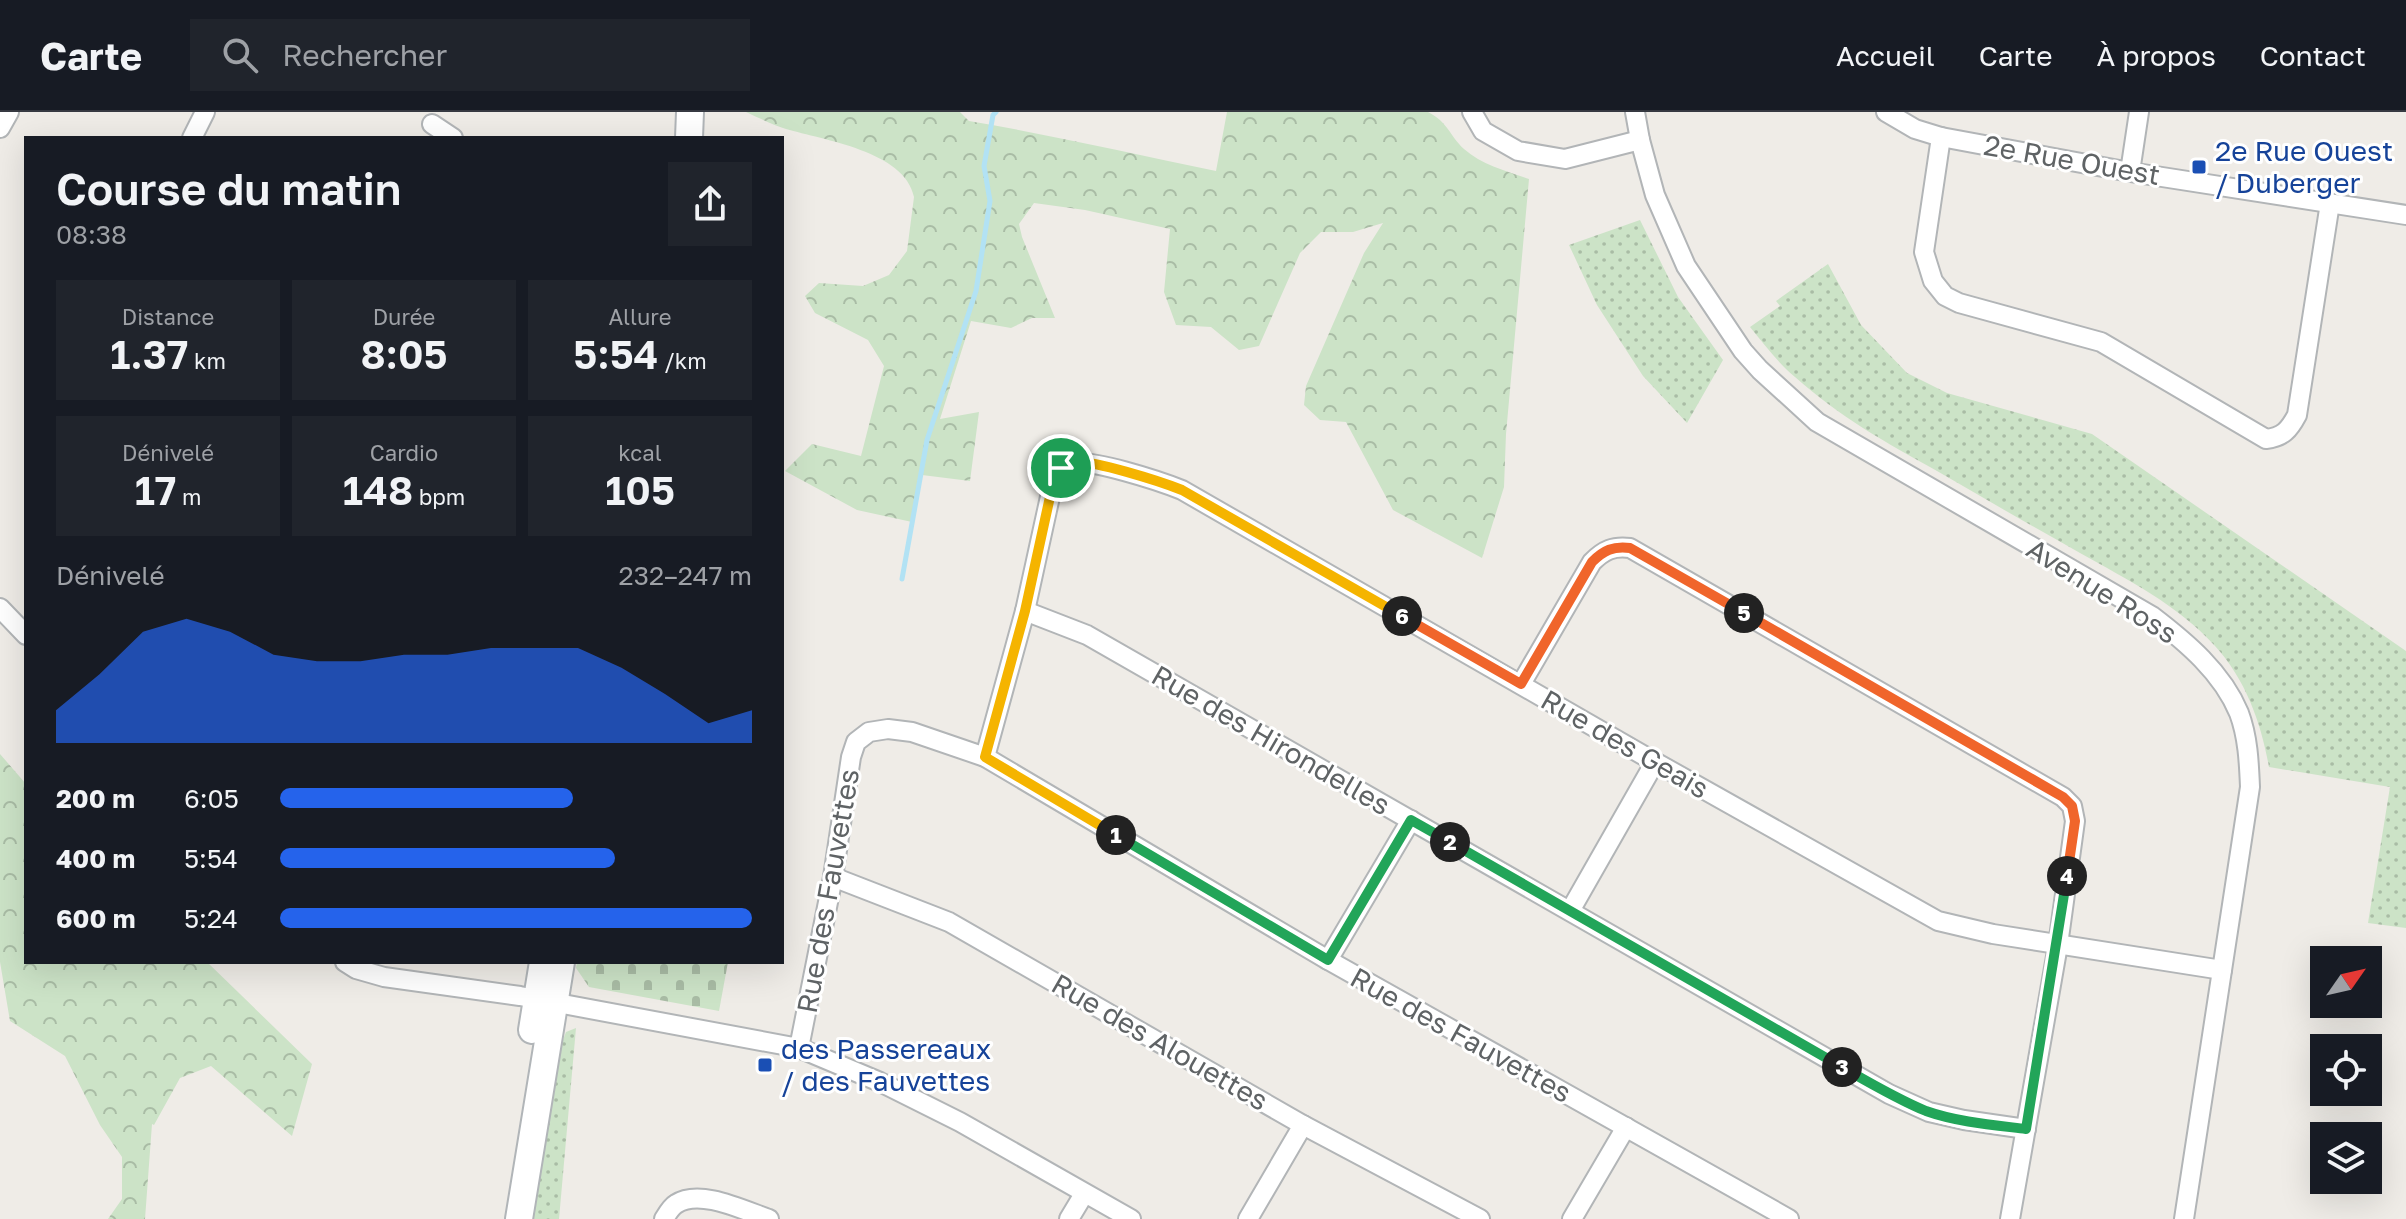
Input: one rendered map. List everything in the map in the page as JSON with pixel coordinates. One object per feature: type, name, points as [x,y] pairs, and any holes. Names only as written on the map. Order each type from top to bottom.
[{"type":"main road","points":[[689,136],[690,112]]},
{"type":"main road","points":[[519,1219],[546,1001],[543,964]]},
{"type":"main road","points":[[501,1219],[546,1001],[560,964]]},
{"type":"street","points":[[0,128],[9,112]]},
{"type":"street","points":[[193,136],[205,112]]},
{"type":"street","points":[[1472,112],[1483,131],[1518,151],[1533,154],[1565,159],[1640,140]]},
{"type":"street","name":"Avenue Ross","points":[[1635,112],[1655,195],[1686,266],[1743,351],[1760,370],[1827,429],[2152,616],[2181,638],[2206,663],[2239,713],[2248,749],[2250,787],[2184,1219]]},
{"type":"street","name":"2e Rue Ouest","points":[[1886,112],[1915,129],[1941,137],[2130,172],[2406,215]]},
{"type":"street","points":[[2130,172],[2139,112]]},
{"type":"street","points":[[432,124],[450,136]]},
{"type":"street","points":[[1941,137],[1924,252],[1933,281],[1945,296],[1959,303],[2101,342],[2266,439],[2278,438],[2288,431],[2297,415],[2330,203]]},
{"type":"street","name":"Rue des Geais","points":[[985,757],[1025,611],[1053,483],[1061,468],[1072,462],[1084,463],[1153,479],[1182,490],[1938,921],[1993,934],[2222,970]]},
{"type":"street","points":[[1521,684],[1592,562],[1602,552],[1615,547],[1630,548],[2063,797],[2072,806],[2075,821],[2058,945],[2010,1219]]},
{"type":"street","points":[[0,608],[24,633]]},
{"type":"street","name":"Rue des Hirondelles","points":[[1025,611],[1087,635],[1889,1094],[1929,1112],[2026,1129]]},
{"type":"street","name":"Rue des Fauvettes","points":[[799,1048],[856,742],[869,732],[888,729],[912,732],[985,757],[1328,960],[1789,1219]]},
{"type":"street","points":[[1570,911],[1655,762]]},
{"type":"street","points":[[1328,960],[1411,820]]},
{"type":"street","name":"Rue des Alouettes","points":[[833,877],[949,922],[1303,1125],[1480,1219]]},
{"type":"street","points":[[348,964],[384,977],[546,1001],[799,1048],[880,1082],[960,1122],[1131,1219]]},
{"type":"street","points":[[1248,1219],[1303,1125]]},
{"type":"street","points":[[1572,1219],[1626,1127]]},
{"type":"street","points":[[1069,1219],[1084,1194]]},
{"type":"street","points":[[664,1219],[674,1205],[688,1199],[708,1198],[769,1219]]},
{"type":"green space","points":[[746,112],[960,112],[969,121],[1216,171],[1227,112],[1428,112],[1435,116],[1471,155],[1529,179],[1504,487],[1482,558],[1393,510],[1346,422],[1320,420],[1304,405],[1306,386],[1364,253],[1383,223],[1353,232],[1321,232],[1300,253],[1259,346],[1239,350],[1211,327],[1176,325],[1164,292],[1170,229],[1085,210],[1034,203],[1019,224],[1055,318],[1032,318],[1011,328],[971,321],[940,419],[979,412],[970,481],[922,475],[912,522],[857,510],[785,471],[812,444],[861,456],[884,366],[868,340],[815,313],[805,296],[819,283],[863,286],[889,275],[907,251],[914,197],[907,181],[879,158],[840,143],[781,127]]},
{"type":"green space","points":[[1640,220],[1678,297],[1723,360],[1687,423],[1643,376],[1597,305],[1569,245]]},
{"type":"green space","points":[[1828,264],[1861,325],[1907,373],[1947,393],[2092,434],[2406,651],[2406,928],[2368,923],[2390,787],[2269,767],[2257,718],[2244,688],[2226,659],[2201,631],[2134,583],[1863,428],[1812,391],[1771,353],[1750,327],[1780,306],[1776,301]]},
{"type":"green space","points":[[0,754],[24,782],[24,964],[209,964],[312,1064],[292,1136],[211,1066],[180,1078],[152,1124],[145,1219],[108,1219],[122,1199],[122,1157],[100,1125],[65,1056],[10,1021],[0,962]]},
{"type":"green space","points":[[577,964],[728,964],[719,1011],[589,987],[576,968]]},
{"type":"green space","points":[[576,1028],[559,1219],[530,1219],[559,1050],[566,1032]]},
{"type":"waterway","points":[[902,579],[927,440],[976,291],[990,201],[984,166],[996,112]]},
{"type":"place","name":"2e Rue Ouest / Duberger","points":[[2199,167]]},
{"type":"place","name":"des Passereaux / des Fauvettes","points":[[765,1065]]},
{"type":"route","points":[[1072,462],[1084,463],[1153,479],[1182,490],[1521,684],[1592,562],[1602,552],[1615,547],[1630,548],[2063,797],[2072,806],[2075,821],[2058,945],[2026,1129],[1929,1112],[1889,1094],[1411,820],[1328,960],[985,757],[1025,611],[1053,483],[1061,468],[1072,462]]}]
